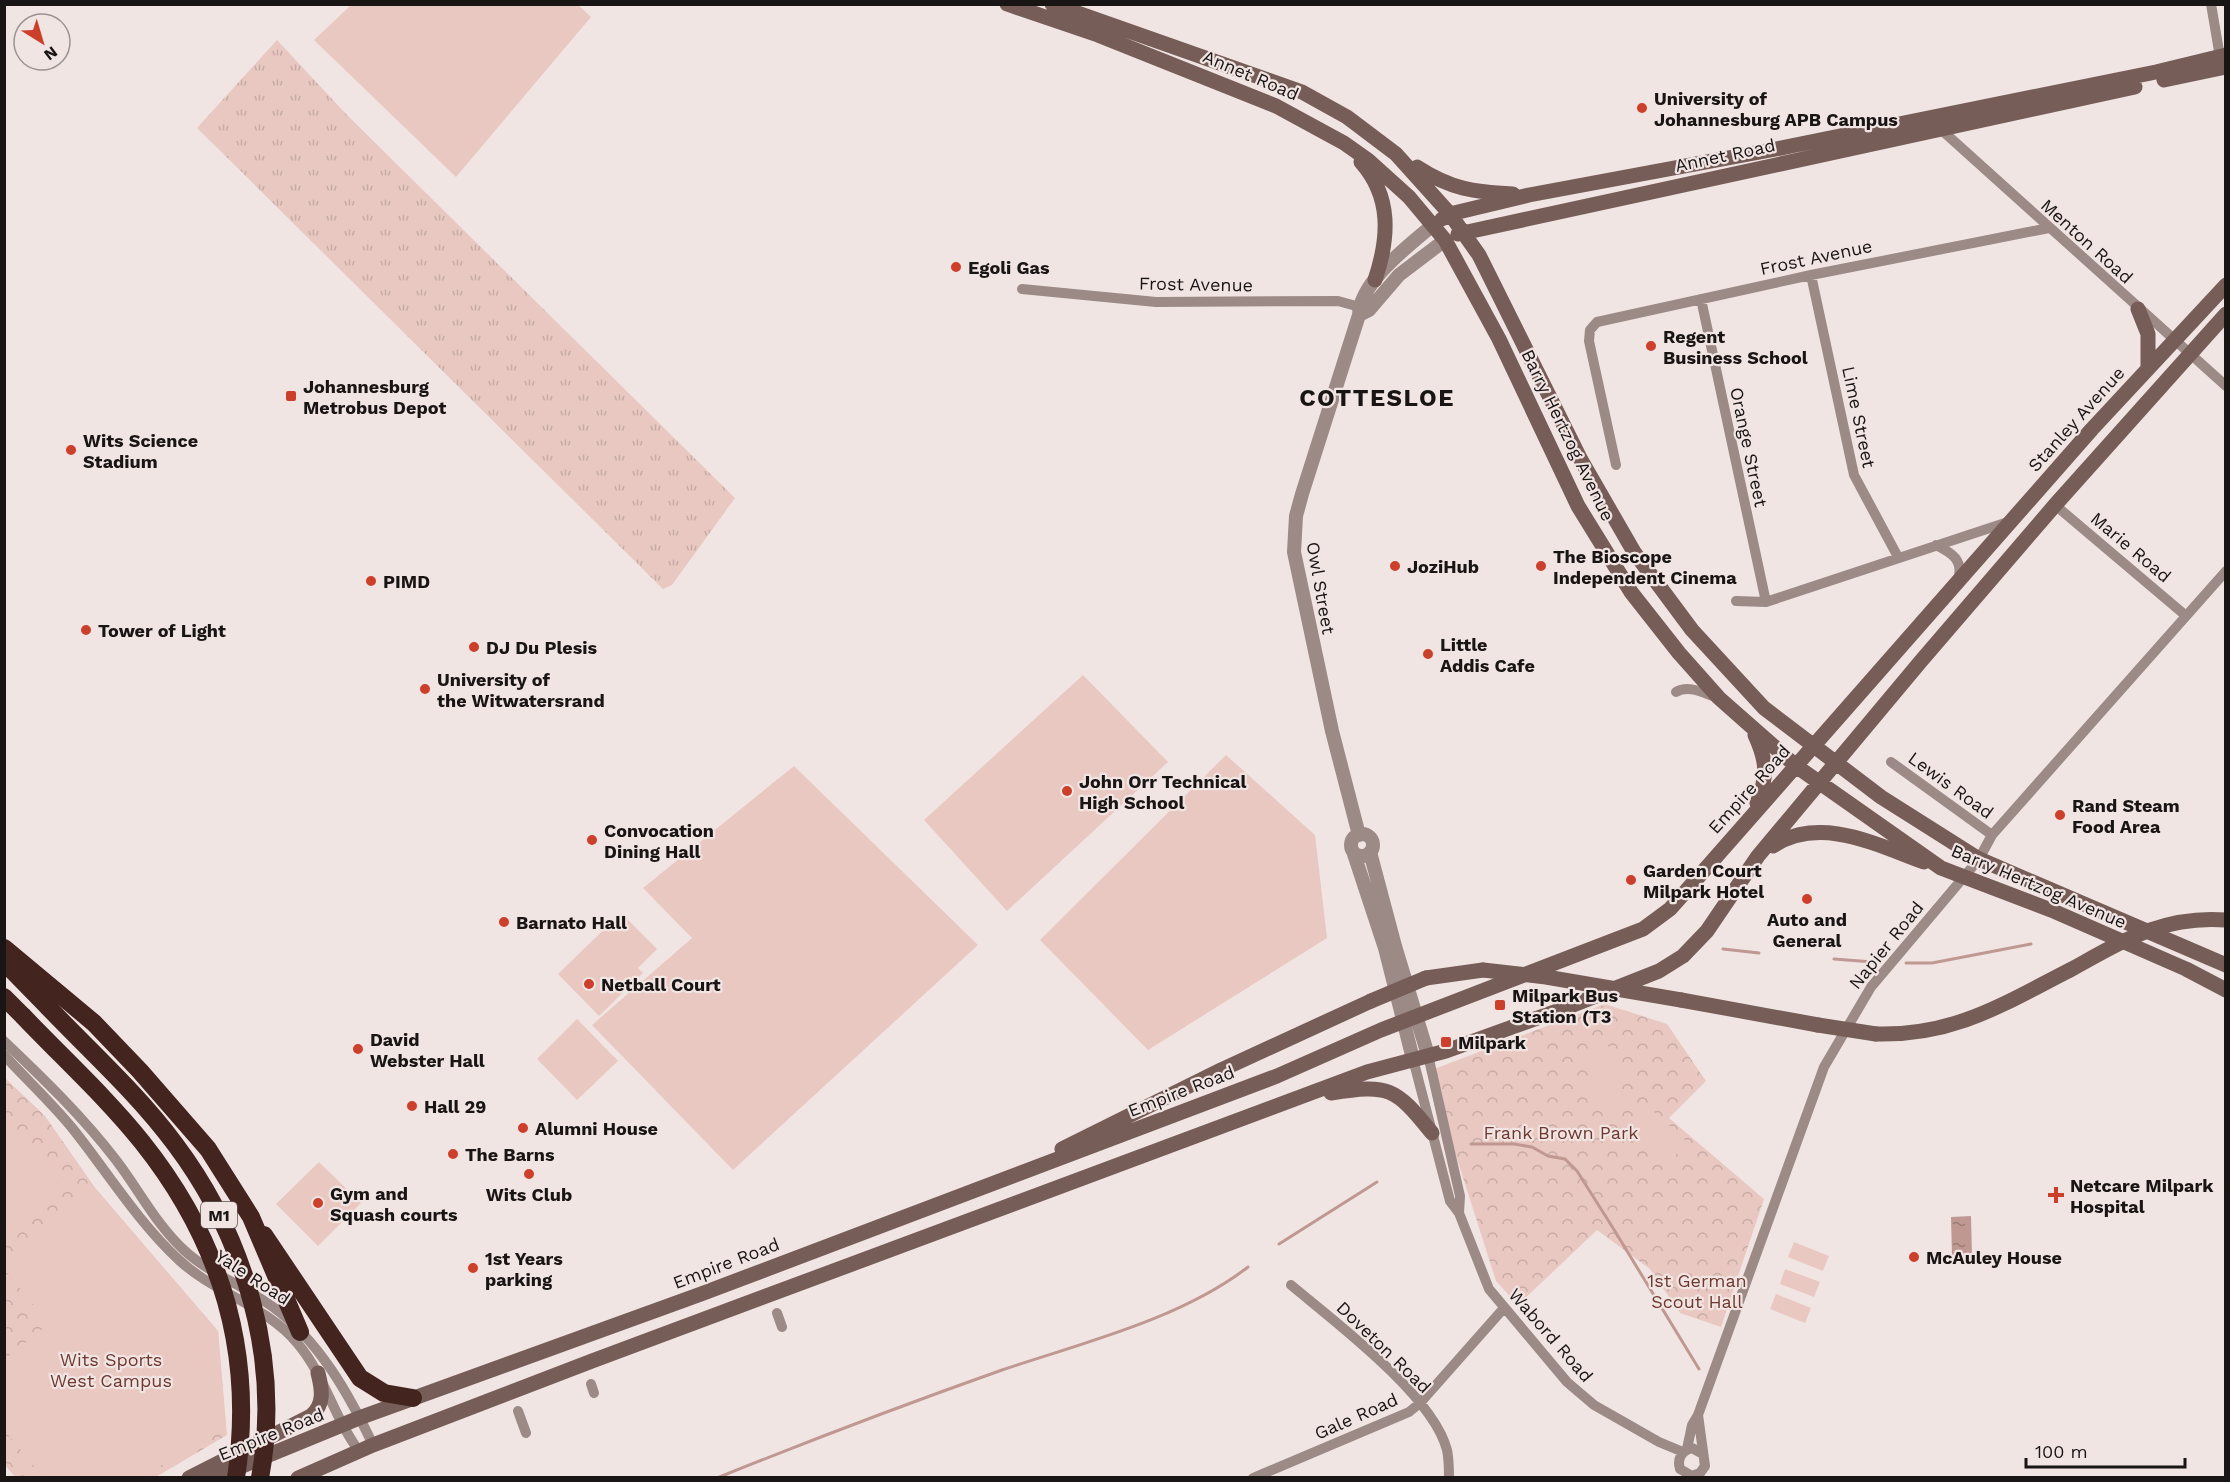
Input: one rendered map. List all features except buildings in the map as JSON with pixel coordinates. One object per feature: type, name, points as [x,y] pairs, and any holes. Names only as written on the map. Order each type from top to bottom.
[{"type":"highway","points":[[4,948],[56,1002],[94,1023],[189,1125],[226,1175],[251,1217],[360,1378],[384,1393],[413,1398]]},
{"type":"highway","name":"M1","points":[[4,962],[56,1002],[174,1142],[196,1173],[234,1246],[255,1311],[263,1361],[266,1429],[260,1478]]},
{"type":"highway","name":"M1","points":[[4,997],[141,1141],[183,1201],[199,1229],[226,1296],[236,1342],[242,1399],[241,1446],[236,1478]]},
{"type":"highway","points":[[251,1217],[300,1332]]},
{"type":"main road","name":"Annet Road","points":[[1007,4],[1098,35],[1265,101],[1299,117],[1344,143],[1388,177],[1434,224],[1450,214],[1529,195],[1934,123]]},
{"type":"main road","name":"Annet Road","points":[[1052,4],[1302,92],[1347,117],[1396,154],[1450,214]]},
{"type":"main road","name":"Annet Road","points":[[1445,240],[1464,231],[1934,123],[2222,62]]},
{"type":"main road","points":[[1344,143],[1370,172],[1383,204],[1386,238],[1375,280]]},
{"type":"main road","points":[[1396,154],[1433,178],[1468,191],[1529,195]]},
{"type":"main road","name":"Barry Hertzog Avenue","points":[[1450,214],[1464,231],[1494,280],[1581,460],[1634,552],[1718,661],[1764,708],[1911,818],[1979,859],[2226,964]]},
{"type":"main road","name":"Barry Hertzog Avenue","points":[[1434,224],[1499,339],[1578,506],[1630,592],[1692,669],[1719,698],[1796,766],[1941,868],[2051,910],[2186,969],[2226,990]]},
{"type":"main road","name":"Stanley Avenue","points":[[2012,521],[2173,340],[2226,285]]},
{"type":"main road","points":[[2138,309],[2148,334],[2148,368]]},
{"type":"main road","points":[[298,1478],[366,1448],[767,1295],[1367,1072],[1428,1055],[1568,1007],[1674,963],[1707,931],[1758,856],[2055,505],[2226,314]]},
{"type":"main road","name":"Empire Road","points":[[213,1478],[359,1418],[701,1294],[1276,1076],[1317,1056],[1649,926],[1675,903],[2012,521]]},
{"type":"main road","points":[[1752,729],[1763,752],[1767,773],[1753,814]]},
{"type":"main road","points":[[1758,856],[1789,836],[1825,832],[1864,841],[1941,868]]},
{"type":"main road","points":[[1049,1162],[1060,1151],[1086,1135],[1371,1001],[1426,978],[1483,970],[1546,977],[1876,1034],[1920,1033],[1958,1024],[2070,970],[2149,928],[2186,920],[2226,920]]},
{"type":"main road","points":[[1303,1097],[1368,1088],[1385,1089],[1407,1103],[1432,1133]]},
{"type":"main road","points":[[189,1478],[316,1412],[322,1392],[318,1373]]},
{"type":"main road","points":[[251,1445],[326,1426],[339,1427]]},
{"type":"street","points":[[2211,4],[2222,62]]},
{"type":"street","name":"Menton Road","points":[[1934,123],[2226,386]]},
{"type":"street","name":"Owl Street","points":[[1359,835],[1332,731],[1294,552],[1295,524],[1302,494],[1362,310],[1375,280],[1396,257],[1434,224]]},
{"type":"street","name":"Frost Avenue","points":[[1616,465],[1589,341],[1593,325],[1603,319],[2049,228]]},
{"type":"street","name":"Owl Street","points":[[1362,310],[1399,275],[1445,240]]},
{"type":"street","name":"Lime Street","points":[[1811,275],[1854,475],[1898,557]]},
{"type":"street","name":"Frost Avenue","points":[[1022,289],[1156,302],[1338,301],[1362,310]]},
{"type":"street","name":"Orange Street","points":[[1701,299],[1766,602]]},
{"type":"street","name":"Marie Road","points":[[2055,505],[2185,615]]},
{"type":"street","points":[[1736,601],[1766,602],[2012,521]]},
{"type":"street","points":[[1936,545],[1950,552],[1958,560],[1961,570],[1957,585]]},
{"type":"street","name":"Napier Road","points":[[1685,1451],[1692,1425],[1698,1415],[1824,1066],[1871,987],[1979,859],[1992,835],[2226,571]]},
{"type":"street","points":[[1676,692],[1682,688],[1691,689],[1719,698]]},
{"type":"street","name":"Lewis Road","points":[[1891,762],[1992,835]]},
{"type":"street","points":[[1413,1059],[1410,1020],[1395,946],[1371,852],[1371,839],[1359,835],[1353,838],[1351,844],[1354,854],[1410,1020],[1428,1055]]},
{"type":"street","points":[[1354,854],[1364,856],[1371,852]]},
{"type":"street","name":"Yale Road","points":[[4,1041],[82,1118],[117,1161],[160,1224],[185,1251],[273,1307],[300,1332],[333,1370],[359,1418],[366,1448]]},
{"type":"street","name":"Yale Road","points":[[4,1055],[71,1127],[163,1246],[183,1264],[280,1326],[298,1344],[318,1373],[339,1427],[366,1448]]},
{"type":"street","name":"Wabord Road","points":[[1428,1055],[1460,1196],[1459,1214]]},
{"type":"street","name":"Wabord Road","points":[[1413,1059],[1450,1201],[1459,1214],[1483,1277],[1504,1308],[1583,1397],[1659,1443],[1685,1451]]},
{"type":"street","name":"Doveton Road","points":[[1291,1284],[1368,1350],[1420,1403],[1447,1450],[1449,1478]]},
{"type":"street","name":"Gale Road","points":[[1253,1478],[1384,1423],[1420,1403],[1504,1308]]},
{"type":"street","points":[[777,1313],[782,1327]]},
{"type":"street","points":[[518,1411],[526,1433]]},
{"type":"street","name":"Napier Road","points":[[1698,1415],[1703,1454]]},
{"type":"street","name":"Wabord Road","points":[[1659,1443],[1679,1470]]},
{"type":"street","points":[[1705,1466],[1694,1476],[1679,1470],[1685,1451],[1696,1449],[1703,1454],[1710,1478]]},
{"type":"green space","points":[[351,5],[578,5],[591,17],[456,177],[314,40]]},
{"type":"green space","points":[[277,40],[347,115],[735,498],[672,585],[663,589],[197,128]]},
{"type":"green space","points":[[1083,675],[1168,762],[1007,911],[924,820]]},
{"type":"green space","points":[[1226,755],[1315,835],[1327,938],[1148,1050],[1040,940]]},
{"type":"green space","points":[[794,766],[978,945],[733,1170],[592,1025],[692,938],[643,888]]},
{"type":"green space","points":[[621,913],[657,949],[638,968],[643,973],[599,1016],[558,974]]},
{"type":"green space","name":"Frank Brown Park","points":[[1605,1004],[1667,1024],[1706,1081],[1669,1118],[1764,1199],[1721,1327],[1680,1313],[1650,1269],[1597,1230],[1518,1305],[1496,1281],[1429,1071]]},
{"type":"green space","points":[[577,1019],[618,1061],[577,1100],[537,1059]]},
{"type":"green space","points":[[1612,1046],[1624,1102],[1595,1109],[1584,1051]]},
{"type":"green space","name":"Wits Sports West Campus","points":[[4,1077],[45,1116],[96,1189],[218,1331],[227,1435],[156,1477],[15,1477],[5,1465]]},
{"type":"green space","points":[[1651,1109],[1687,1142],[1671,1160],[1635,1128]]},
{"type":"green space","points":[[5,1118],[63,1178],[5,1234]]},
{"type":"green space","name":"Gym and Squash courts","points":[[319,1162],[361,1203],[318,1246],[276,1204]]},
{"type":"green space","name":"Wits Sports West Campus","points":[[96,1189],[218,1331],[225,1419],[145,1477],[43,1477],[5,1431],[4,1360],[49,1324],[5,1270]]},
{"type":"green space","points":[[1794,1242],[1829,1256],[1823,1271],[1788,1257]]},
{"type":"green space","points":[[1785,1269],[1820,1282],[1814,1297],[1780,1284]]},
{"type":"green space","points":[[1776,1294],[1811,1308],[1805,1323],[1770,1309]]},
{"type":"water","points":[[1971,1216],[1972,1256],[1952,1256],[1951,1217]]},
{"type":"waterway","points":[[1906,963],[1932,963],[2031,944]]},
{"type":"waterway","points":[[1723,949],[1759,953]]},
{"type":"waterway","points":[[1834,959],[1873,962]]},
{"type":"waterway","points":[[1471,1144],[1514,1144],[1532,1147],[1548,1156],[1565,1159],[1577,1171],[1699,1369]]},
{"type":"waterway","points":[[1279,1244],[1377,1182]]},
{"type":"waterway","points":[[717,1478],[930,1396],[1130,1328],[1193,1301],[1248,1267]]},
{"type":"place","name":"University of Johannesburg APB Campus","points":[[1642,108]]},
{"type":"place","name":"Egoli Gas","points":[[956,267]]},
{"type":"place","name":"Regent Business School","points":[[1651,346]]},
{"type":"place","name":"Johannesburg Metrobus Depot","points":[[291,396]]},
{"type":"place","name":"Wits Science Stadium","points":[[71,450]]},
{"type":"place","name":"JoziHub","points":[[1395,566]]},
{"type":"place","name":"The Bioscope Independent Cinema","points":[[1541,566]]},
{"type":"place","name":"PIMD","points":[[371,581]]},
{"type":"place","name":"Tower of Light","points":[[86,630]]},
{"type":"place","name":"DJ Du Plesis","points":[[474,647]]},
{"type":"place","name":"Little Addis Cafe","points":[[1428,654]]},
{"type":"place","name":"University of the Witwatersrand","points":[[425,689]]},
{"type":"place","name":"John Orr Technical High School","points":[[1067,791]]},
{"type":"place","name":"Rand Steam Food Area","points":[[2060,815]]},
{"type":"place","name":"Convocation Dining Hall","points":[[592,840]]},
{"type":"place","name":"Garden Court Milpark Hotel","points":[[1631,880]]},
{"type":"place","name":"Auto and General","points":[[1807,899]]},
{"type":"place","name":"Barnato Hall","points":[[504,922]]},
{"type":"place","name":"Netball Court","points":[[589,984]]},
{"type":"place","name":"Milpark Bus Station (T3","points":[[1500,1005]]},
{"type":"place","name":"Milpark","points":[[1446,1042]]},
{"type":"place","name":"David Webster Hall","points":[[358,1049]]},
{"type":"place","name":"Hall 29","points":[[412,1106]]},
{"type":"place","name":"Alumni House","points":[[523,1128]]},
{"type":"place","name":"The Barns","points":[[453,1154]]},
{"type":"place","name":"Wits Club","points":[[529,1174]]},
{"type":"place","name":"Netcare Milpark Hospital","points":[[2056,1195]]},
{"type":"place","name":"Gym and Squash courts","points":[[318,1203]]},
{"type":"place","name":"McAuley House","points":[[1914,1257]]},
{"type":"place","name":"1st Years parking","points":[[473,1268]]},
{"type":"district","name":"COTTESLOE","points":[[1377,398]]},
{"type":"park label","name":"1st German Scout Hall","points":[[1697,1290]]}]
